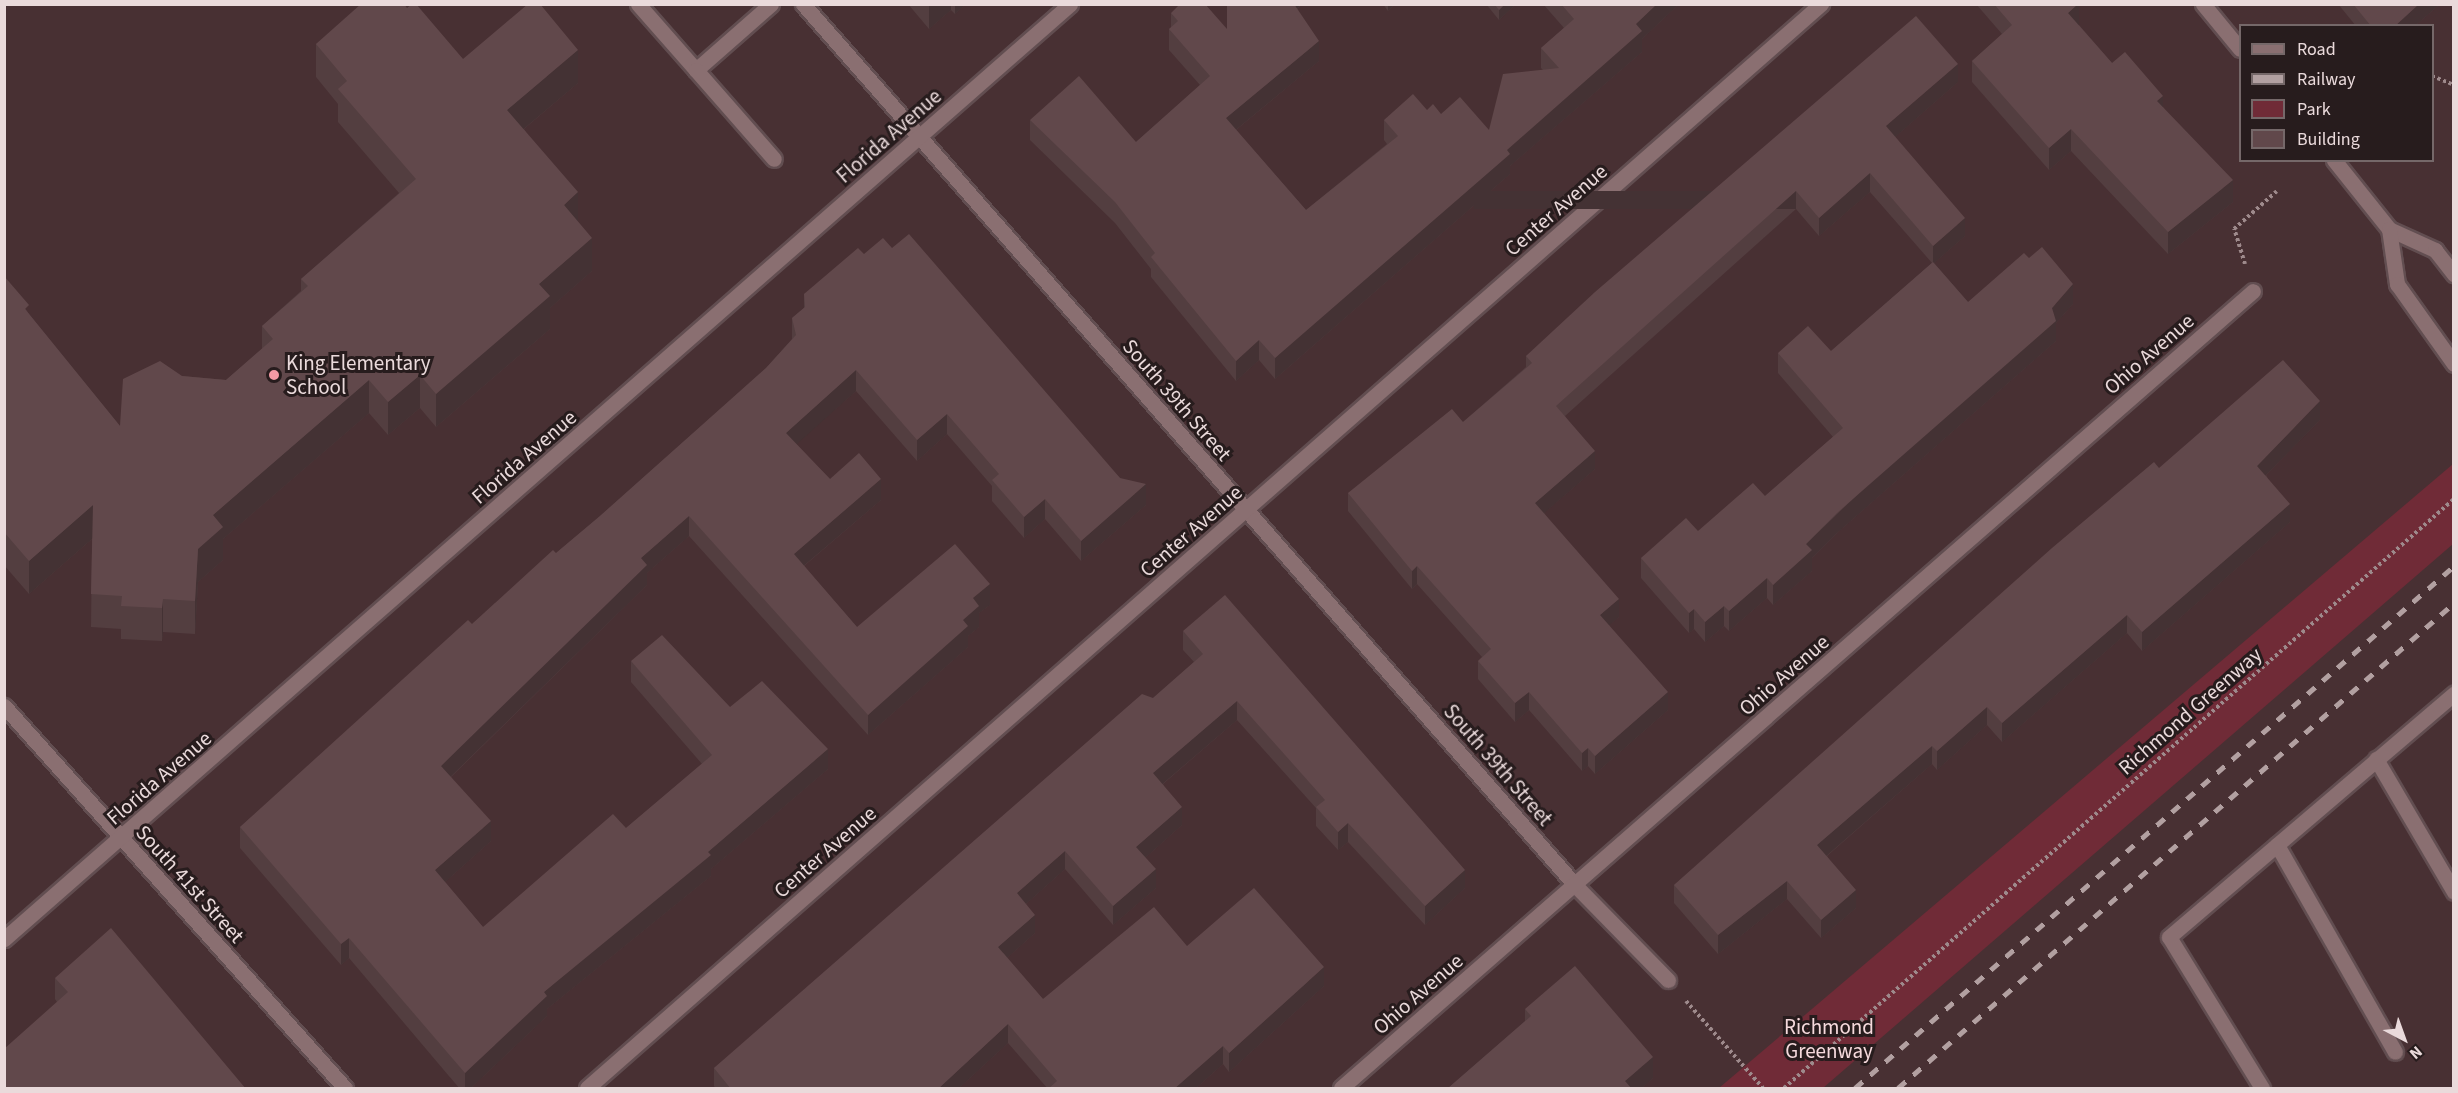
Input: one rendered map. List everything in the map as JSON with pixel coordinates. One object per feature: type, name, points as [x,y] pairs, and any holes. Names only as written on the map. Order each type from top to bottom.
[{"type":"street","points":[[638,4],[774,159]]},
{"type":"street","points":[[696,70],[771,4]]},
{"type":"street","name":"South 39th Street","points":[[803,4],[1575,885],[1668,980]]},
{"type":"street","name":"Florida Avenue","points":[[4,939],[121,839],[1070,4]]},
{"type":"street","name":"Center Avenue","points":[[587,1089],[1821,4]]},
{"type":"street","points":[[2204,4],[2239,47]]},
{"type":"street","points":[[2336,162],[2389,229],[2435,250],[2454,274]]},
{"type":"street","points":[[2389,229],[2397,284],[2454,364]]},
{"type":"street","name":"Ohio Avenue","points":[[1341,1089],[2253,291]]},
{"type":"street","points":[[2262,1089],[2169,937],[2454,694]]},
{"type":"street","name":"South 41st Street","points":[[4,706],[345,1089]]},
{"type":"street","points":[[2376,759],[2454,892]]},
{"type":"street","points":[[2277,845],[2395,1052]]},
{"type":"path","points":[[2434,76],[2454,85]]},
{"type":"path","points":[[2253,291],[2234,229],[2277,190]]},
{"type":"path","name":"Richmond Greenway","points":[[1784,1089],[2454,499]]},
{"type":"path","points":[[1668,980],[1763,1089]]},
{"type":"green space","name":"Richmond Greenway","points":[[2453,464],[2453,544],[1823,1088],[1719,1088]]},
{"type":"building","points":[[361,4],[404,4],[407,8],[416,4],[463,59],[528,4],[540,4],[578,50],[507,110],[578,192],[564,205],[592,238],[539,284],[550,296],[436,394],[420,375],[388,402],[369,380],[213,515],[223,527],[198,549],[195,601],[163,599],[162,608],[121,606],[122,596],[91,594],[93,505],[29,561],[4,532],[4,276],[29,305],[25,309],[120,426],[123,379],[160,361],[182,376],[226,380],[273,339],[262,326],[308,286],[301,279],[416,179],[338,89],[347,81],[316,44]]},
{"type":"building","points":[[1180,4],[1205,4],[1227,29],[1227,4],[1294,4],[1319,41],[1226,118],[1306,210],[1398,136],[1384,120],[1413,94],[1427,110],[1433,104],[1441,114],[1460,97],[1489,130],[1503,74],[1559,68],[1541,48],[1574,19],[1561,4],[1657,4],[1636,24],[1642,31],[1507,150],[1510,154],[1275,358],[1259,340],[1236,361],[1151,257],[1155,253],[1115,202],[1030,120],[1079,76],[1136,142],[1210,76],[1169,29],[1178,21],[1171,13]]},
{"type":"building","points":[[1494,4],[1505,4],[1499,10]]},
{"type":"building","points":[[1994,4],[2078,4],[2068,13],[2112,63],[2125,52],[2163,96],[2157,101],[2233,180],[2168,232],[2071,129],[2049,148],[1972,61],[2012,25]]},
{"type":"building","points":[[2353,4],[2419,4],[2397,24],[2369,24]]},
{"type":"building","points":[[1916,16],[1958,64],[1886,126],[1965,218],[1933,246],[1870,173],[1819,218],[1796,191],[1556,406],[1595,451],[1535,503],[1619,599],[1600,615],[1668,692],[1595,756],[1588,748],[1582,753],[1529,692],[1515,703],[1478,661],[1491,649],[1417,566],[1412,571],[1348,493],[1452,409],[1463,422],[1532,363],[1526,356],[1595,292]]},
{"type":"building","points":[[909,234],[1120,478],[1146,484],[1081,541],[1045,499],[1024,517],[992,480],[999,474],[947,414],[917,440],[856,370],[786,433],[830,479],[859,453],[881,479],[794,554],[857,627],[955,544],[990,584],[973,598],[979,606],[963,620],[968,626],[868,715],[689,516],[641,558],[647,565],[441,766],[491,821],[435,870],[483,927],[613,814],[626,828],[712,755],[631,661],[662,635],[730,707],[762,681],[828,749],[708,852],[711,855],[544,992],[547,996],[465,1073],[349,938],[341,944],[240,827],[468,620],[472,624],[553,550],[556,553],[600,516],[766,368],[796,335],[792,318],[805,307],[804,294],[858,248],[864,254],[883,238],[892,248]]},
{"type":"building","points":[[2042,247],[2073,284],[2052,308],[2056,321],[1837,513],[1806,544],[1812,550],[1773,585],[1767,578],[1729,611],[1724,606],[1705,622],[1694,609],[1689,613],[1641,558],[1686,518],[1698,531],[1753,483],[1765,496],[1843,428],[1778,353],[1808,326],[1831,351],[1933,262],[1968,302],[2024,253],[2029,258]]},
{"type":"building","points":[[2283,360],[2320,401],[2257,466],[2290,504],[2142,632],[2127,615],[2002,723],[1987,707],[1937,751],[1932,746],[1817,845],[1856,890],[1821,920],[1787,881],[1718,935],[1674,885],[2052,548],[2154,462],[2159,468]]},
{"type":"building","points":[[1225,595],[1465,870],[1425,906],[1348,823],[1338,832],[1316,807],[1325,800],[1237,701],[1153,773],[1182,807],[1136,847],[1156,869],[1113,906],[1065,851],[1017,893],[1035,915],[998,947],[1043,999],[1154,907],[1187,946],[1254,888],[1324,967],[1229,1053],[1223,1046],[1174,1089],[1048,1089],[1057,1081],[1008,1024],[938,1089],[731,1089],[714,1068],[1142,694],[1153,698],[1203,654],[1183,631]]},
{"type":"building","points":[[111,928],[246,1089],[4,1089],[4,1049],[68,992],[55,978]]},
{"type":"building","points":[[1575,966],[1653,1057],[1625,1081],[1632,1089],[1447,1089],[1531,1016],[1525,1009]]},
{"type":"railway","points":[[1855,1088],[2454,566]]},
{"type":"railway","points":[[1898,1088],[2454,603]]},
{"type":"place","name":"King Elementary School","points":[[274,375]]}]
